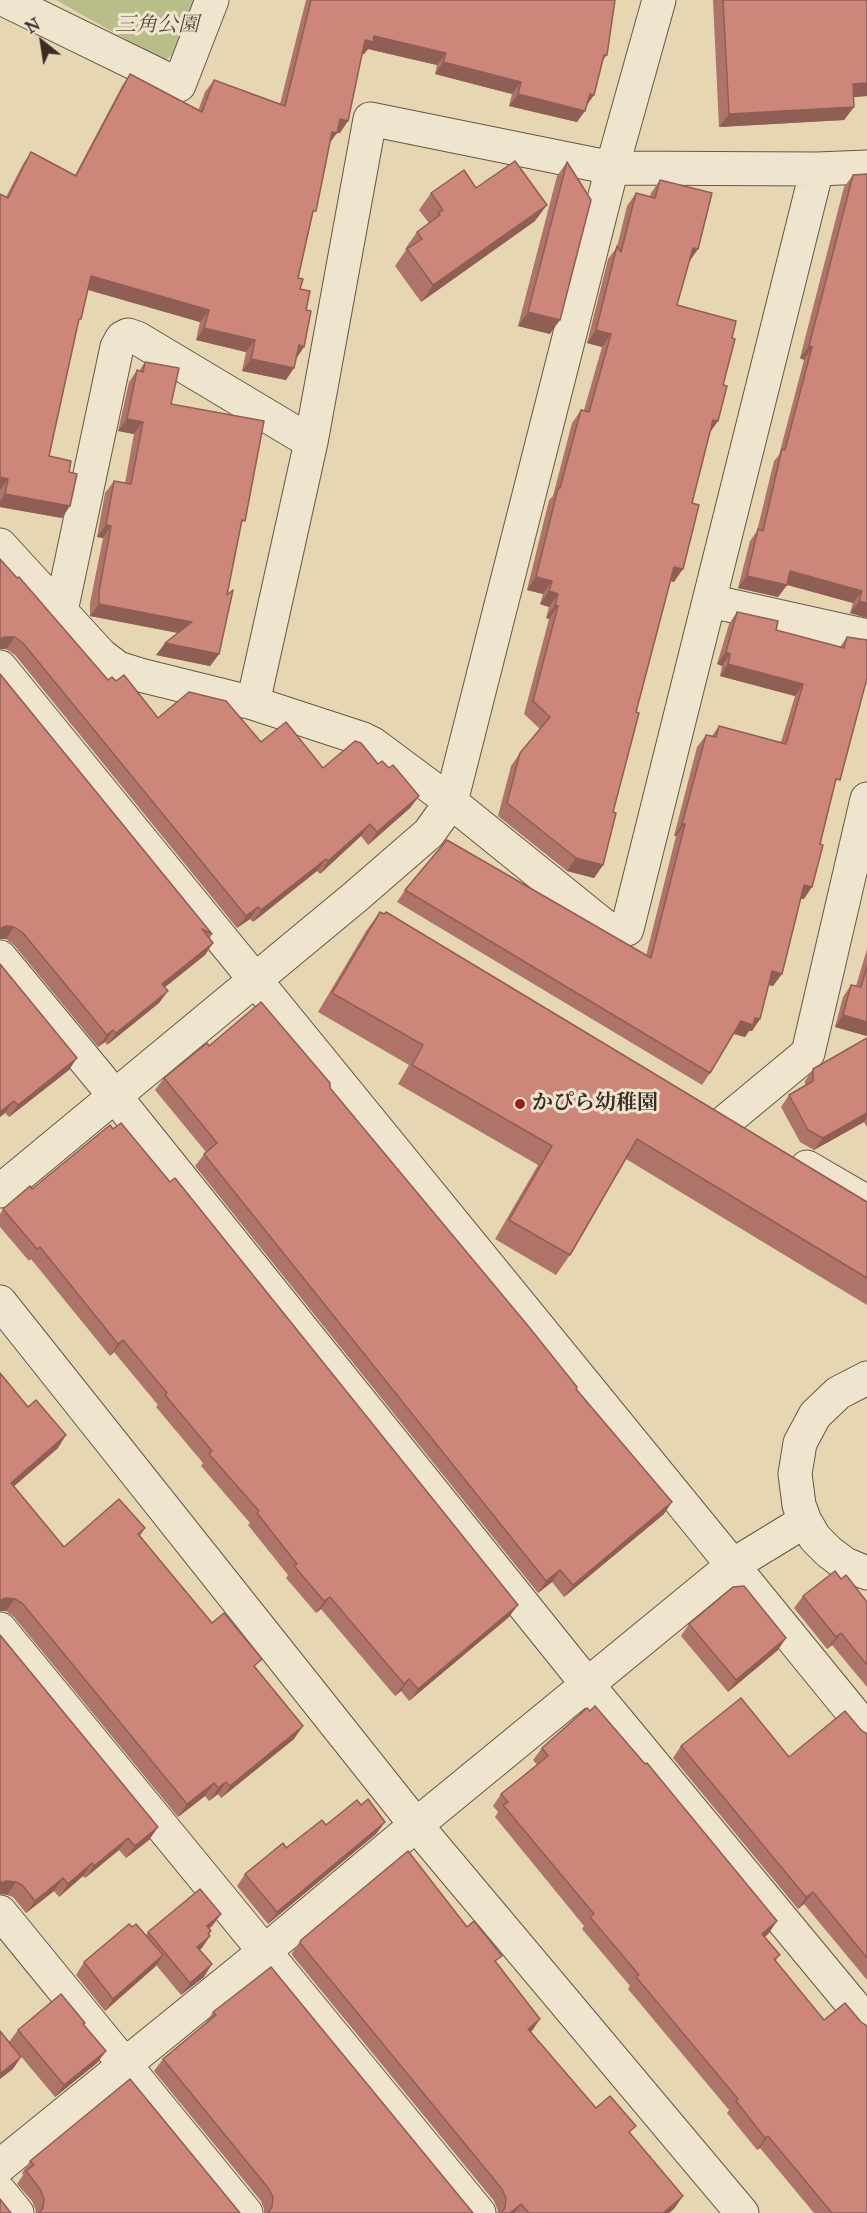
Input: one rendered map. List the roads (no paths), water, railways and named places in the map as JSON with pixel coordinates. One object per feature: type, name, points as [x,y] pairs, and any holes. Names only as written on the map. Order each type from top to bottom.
[{"type":"street","points":[[5,0],[179,85],[212,0]]},
{"type":"street","points":[[0,1191],[354,898],[429,833],[451,802],[612,168],[659,0]]},
{"type":"street","points":[[253,703],[310,442],[370,119],[612,168],[817,169],[867,167]]},
{"type":"street","points":[[0,545],[101,655],[118,668],[253,703],[374,744],[451,802],[612,932],[627,928],[817,169]]},
{"type":"street","points":[[61,611],[117,346],[122,338],[128,335],[137,338],[310,442]]},
{"type":"street","points":[[710,601],[867,636]]},
{"type":"street","points":[[0,667],[867,1730]]},
{"type":"street","points":[[726,1121],[808,1053],[867,799]]},
{"type":"street","points":[[354,898],[384,916]]},
{"type":"street","points":[[0,957],[114,1095],[587,1684],[867,2022]]},
{"type":"street","points":[[696,1103],[865,1198]]},
{"type":"street","points":[[0,1302],[416,1825],[742,2213]]},
{"type":"street","points":[[867,1378],[851,1385],[826,1403],[811,1422],[800,1443],[795,1474],[798,1498],[805,1521],[815,1538],[845,1564],[867,1573]]},
{"type":"street","points":[[0,2166],[265,1951],[733,1564],[805,1521]]},
{"type":"street","points":[[0,1629],[479,2213]]},
{"type":"street","points":[[0,1912],[246,2213]]},
{"type":"street","points":[[0,2192],[17,2213]]},
{"type":"place","name":"かぴら幼稚園","points":[[520,1104]]},
{"type":"park label","name":"三角公園","points":[[157,26]]}]
